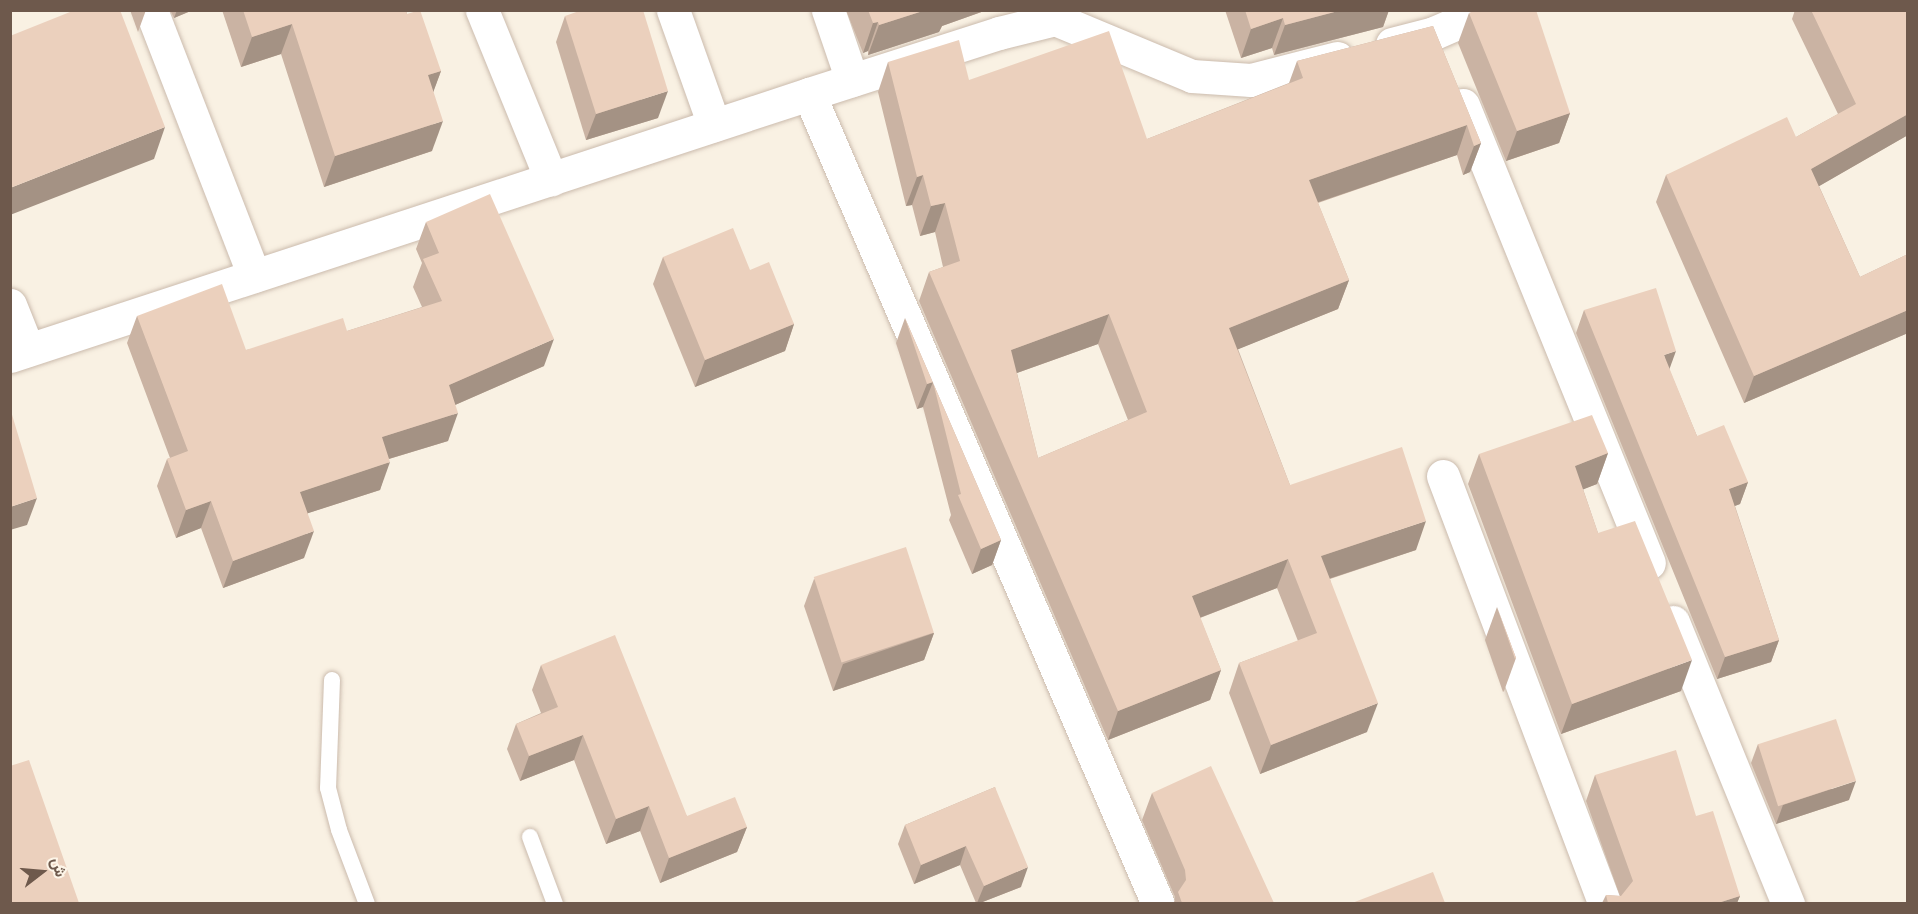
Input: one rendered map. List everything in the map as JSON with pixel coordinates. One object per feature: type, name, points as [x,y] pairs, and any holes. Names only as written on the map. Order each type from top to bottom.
[{"type":"street","points":[[151,10],[254,276]]},
{"type":"street","points":[[482,10],[551,179]]},
{"type":"street","points":[[673,10],[714,125]]},
{"type":"street","points":[[828,10],[852,80]]},
{"type":"street","points":[[10,305],[19,353],[852,80],[999,33],[1055,20],[1192,76],[1251,80],[1434,33],[1487,10]]},
{"type":"street","points":[[1434,33],[1788,903]]},
{"type":"street","points":[[809,94],[1158,903]]},
{"type":"street","points":[[1443,476],[1605,903]]},
{"type":"lane","points":[[332,680],[328,788],[339,830],[367,903]]},
{"type":"lane","points":[[530,837],[555,903]]},
{"type":"building","points":[[75,10],[120,10],[165,127],[10,188],[10,36]]},
{"type":"building","points":[[243,10],[406,10],[407,14],[420,10],[441,71],[428,75],[443,121],[335,156],[292,24],[252,37]]},
{"type":"building","points":[[582,10],[643,10],[668,91],[596,114],[565,16]]},
{"type":"building","points":[[868,10],[926,10],[879,25],[878,22],[873,23]]},
{"type":"building","points":[[1245,10],[1342,10],[1285,25],[1283,18],[1251,29]]},
{"type":"building","points":[[1475,10],[1536,10],[1570,113],[1517,131],[1469,13]]},
{"type":"building","points":[[1811,10],[1908,10],[1908,114],[1811,169],[1860,277],[1908,254],[1908,310],[1754,376],[1666,175],[1787,117],[1796,137],[1856,104]]},
{"type":"building","points":[[1433,26],[1481,143],[1474,146],[1467,125],[1309,180],[1349,280],[1229,328],[1290,485],[1402,447],[1426,521],[1321,556],[1378,703],[1271,745],[1239,663],[1317,633],[1288,559],[1192,596],[1221,670],[1118,711],[929,272],[960,261],[945,203],[931,206],[923,175],[917,177],[888,62],[959,40],[969,80],[1109,31],[1147,139],[1303,78],[1297,61]],"holes":[[[1109,314],[1147,412],[1038,458],[1011,350]]]},
{"type":"building","points":[[490,194],[554,339],[449,385],[458,413],[382,437],[390,462],[300,492],[314,531],[233,561],[211,501],[186,510],[167,459],[188,451],[137,316],[222,284],[246,350],[343,318],[347,331],[442,301],[423,259],[439,253],[426,222]]},
{"type":"building","points":[[733,228],[750,270],[769,262],[794,324],[705,360],[663,257]]},
{"type":"building","points":[[1656,288],[1676,351],[1664,355],[1697,436],[1724,425],[1748,482],[1729,489],[1779,640],[1725,657],[1584,310]]},
{"type":"building","points":[[905,318],[933,382],[927,384]]},
{"type":"building","points":[[933,384],[1001,540],[981,549],[958,495],[961,494]]},
{"type":"building","points":[[10,408],[37,498],[10,507]]},
{"type":"building","points":[[1592,415],[1608,453],[1575,466],[1598,533],[1635,521],[1692,660],[1572,704],[1479,454]]},
{"type":"building","points":[[906,547],[934,633],[842,663],[814,577]]},
{"type":"building","points":[[1497,607],[1516,658],[1515,659]]},
{"type":"building","points":[[615,635],[687,816],[735,797],[747,827],[669,858],[649,806],[616,819],[583,735],[529,756],[516,724],[558,707],[541,665]]},
{"type":"building","points":[[1836,719],[1856,781],[1778,806],[1758,744]]},
{"type":"building","points":[[1676,750],[1696,816],[1713,811],[1740,896],[1718,903],[1608,903],[1606,895],[1621,896],[1633,881],[1595,775]]},
{"type":"building","points":[[29,760],[79,903],[10,903],[10,766]]},
{"type":"building","points":[[1211,766],[1274,903],[1182,903],[1178,892],[1186,880],[1185,870],[1152,793]]},
{"type":"building","points":[[995,787],[1028,867],[984,886],[966,846],[921,865],[905,825]]},
{"type":"building","points":[[1433,872],[1445,903],[1352,903]]}]
